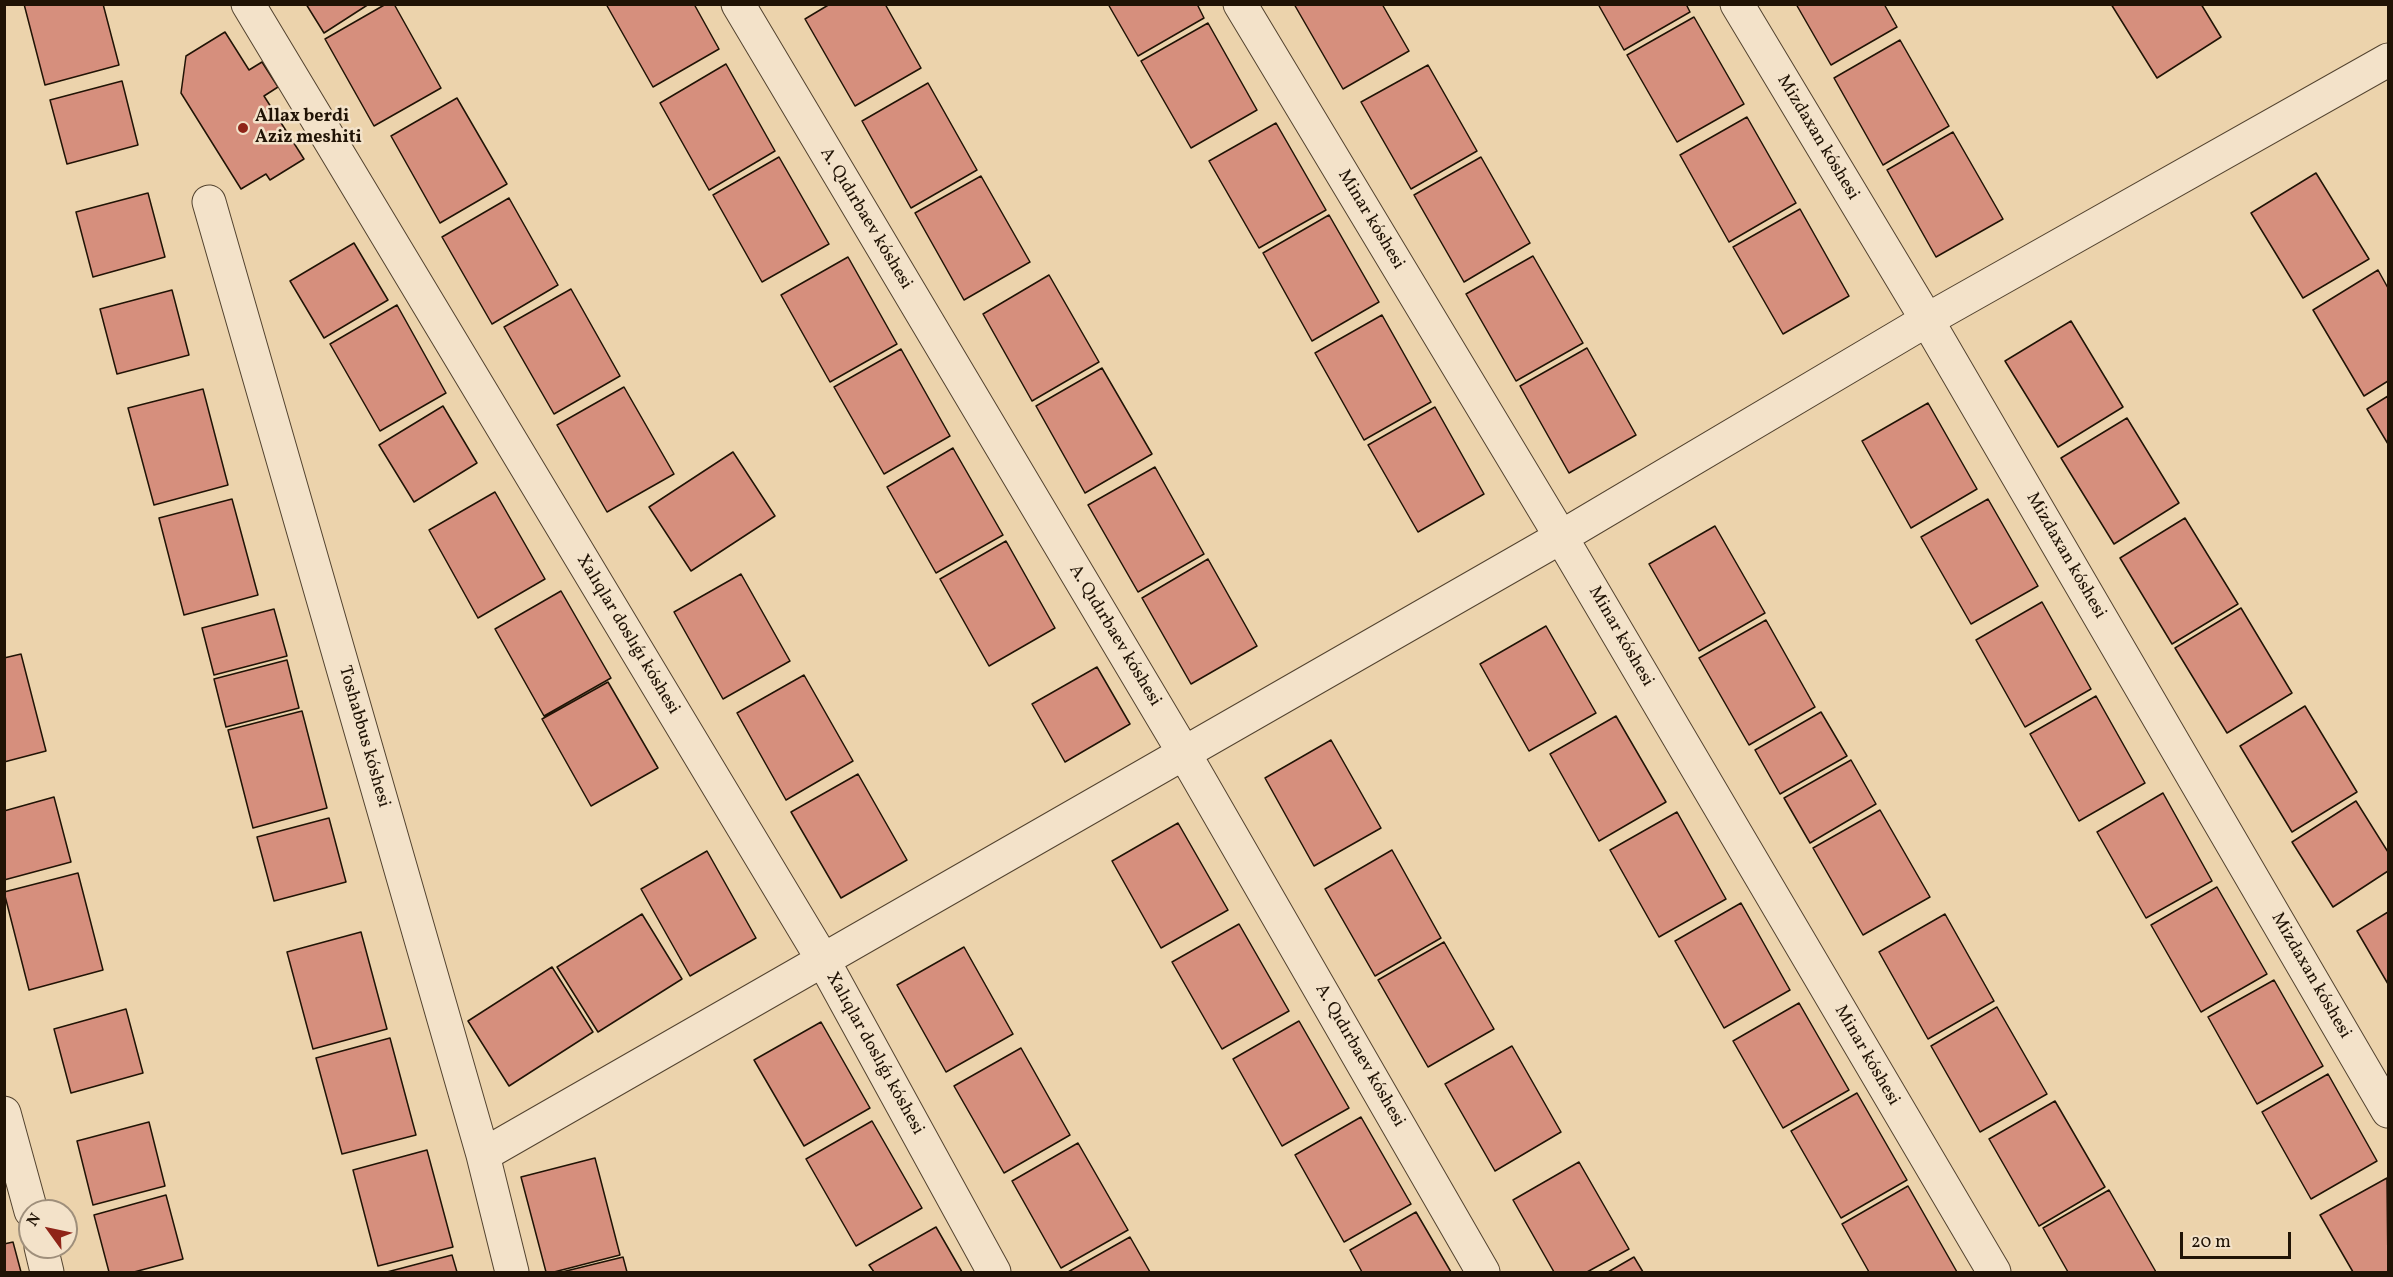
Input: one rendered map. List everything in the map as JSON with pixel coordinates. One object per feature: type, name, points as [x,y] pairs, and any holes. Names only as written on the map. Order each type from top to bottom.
[{"type":"street","name":"Xalıqlar doslıǵı kóshesi","points":[[248,4],[823,960],[994,1272]]},
{"type":"street","name":"A. Qıdırbaev kóshesi","points":[[738,4],[1184,753],[1483,1272]]},
{"type":"street","name":"Minar kóshesi","points":[[1240,4],[1561,537],[1994,1272]]},
{"type":"street","name":"Mizdaxan kóshesi","points":[[1737,4],[1927,320],[2388,1110]]},
{"type":"street","points":[[483,1155],[1561,537],[1927,320],[2388,60]]},
{"type":"street","name":"Toshabbus kóshesi","points":[[209,202],[483,1155],[512,1272]]},
{"type":"street","points":[[4,1113],[28,1199]]},
{"type":"building","points":[[24,4],[103,4],[119,65],[45,85]]},
{"type":"building","points":[[306,4],[369,4],[324,33]]},
{"type":"building","points":[[386,4],[394,4],[441,88],[374,126],[325,39]]},
{"type":"building","points":[[606,4],[694,4],[719,49],[653,87]]},
{"type":"building","points":[[830,4],[885,4],[921,68],[855,106],[805,19]]},
{"type":"building","points":[[1108,4],[1197,4],[1204,18],[1138,56]]},
{"type":"building","points":[[1294,4],[1382,4],[1409,51],[1343,89]]},
{"type":"building","points":[[1598,4],[1686,4],[1690,12],[1624,50]]},
{"type":"building","points":[[1796,4],[1884,4],[1897,27],[1831,65]]},
{"type":"building","points":[[2111,4],[2201,4],[2221,37],[2157,78]]},
{"type":"building","points":[[1694,17],[1744,104],[1677,142],[1627,55]]},
{"type":"building","points":[[1208,23],[1257,110],[1191,148],[1141,61]]},
{"type":"building","name":"Allax berdi Aziz meshiti","points":[[225,32],[249,70],[262,62],[278,87],[264,96],[304,159],[270,180],[266,174],[241,189],[181,93],[186,56]]},
{"type":"building","points":[[1900,40],[1949,126],[1883,165],[1834,78]]},
{"type":"building","points":[[726,64],[775,151],[709,190],[660,103]]},
{"type":"building","points":[[1428,65],[1477,151],[1411,189],[1361,102]]},
{"type":"building","points":[[122,81],[138,145],[67,164],[50,100]]},
{"type":"building","points":[[928,83],[977,170],[911,208],[862,121]]},
{"type":"building","points":[[457,98],[507,184],[440,223],[391,136]]},
{"type":"building","points":[[1747,117],[1796,203],[1729,242],[1680,155]]},
{"type":"building","points":[[1276,123],[1326,210],[1259,248],[1209,161]]},
{"type":"building","points":[[1953,132],[2003,219],[1936,257],[1887,170]]},
{"type":"building","points":[[779,157],[829,244],[762,282],[713,195]]},
{"type":"building","points":[[1481,157],[1530,243],[1464,282],[1414,195]]},
{"type":"building","points":[[2316,173],[2369,259],[2303,298],[2251,213]]},
{"type":"building","points":[[981,176],[1030,262],[964,300],[915,213]]},
{"type":"building","points":[[148,193],[165,257],[93,277],[76,212]]},
{"type":"building","points":[[509,198],[558,285],[492,324],[442,237]]},
{"type":"building","points":[[1800,209],[1849,296],[1783,334],[1733,247]]},
{"type":"building","points":[[1329,215],[1379,302],[1312,341],[1263,253]]},
{"type":"building","points":[[354,243],[388,300],[324,338],[290,281]]},
{"type":"building","points":[[1533,256],[1583,343],[1516,381],[1466,294]]},
{"type":"building","points":[[848,257],[897,344],[830,382],[781,295]]},
{"type":"building","points":[[2378,270],[2388,288],[2388,381],[2364,396],[2313,310]]},
{"type":"building","points":[[1049,275],[1099,362],[1032,401],[983,314]]},
{"type":"building","points":[[571,289],[620,376],[554,414],[504,327]]},
{"type":"building","points":[[172,290],[189,355],[117,374],[100,309]]},
{"type":"building","points":[[397,305],[446,393],[380,431],[330,344]]},
{"type":"building","points":[[1382,315],[1431,402],[1364,440],[1315,353]]},
{"type":"building","points":[[2071,321],[2123,407],[2058,447],[2005,361]]},
{"type":"building","points":[[1587,348],[1636,435],[1569,473],[1520,386]]},
{"type":"building","points":[[901,349],[950,436],[884,474],[834,387]]},
{"type":"building","points":[[1102,368],[1152,454],[1085,493],[1036,406]]},
{"type":"building","points":[[624,387],[674,474],[607,512],[557,425]]},
{"type":"building","points":[[203,389],[228,485],[154,505],[128,408]]},
{"type":"building","points":[[2388,396],[2388,444],[2367,409]]},
{"type":"building","points":[[1928,403],[1977,489],[1911,528],[1862,441]]},
{"type":"building","points":[[443,406],[477,463],[414,502],[379,445]]},
{"type":"building","points":[[1435,407],[1484,494],[1418,532],[1368,445]]},
{"type":"building","points":[[2127,418],[2179,503],[2114,544],[2061,458]]},
{"type":"building","points":[[953,448],[1003,535],[936,573],[887,487]]},
{"type":"building","points":[[733,452],[775,516],[691,571],[649,507]]},
{"type":"building","points":[[1155,467],[1204,554],[1138,592],[1088,505]]},
{"type":"building","points":[[495,492],[545,579],[478,618],[429,530]]},
{"type":"building","points":[[232,499],[258,595],[184,615],[159,518]]},
{"type":"building","points":[[1988,499],[2038,586],[1971,624],[1921,537]]},
{"type":"building","points":[[2185,518],[2238,604],[2172,644],[2120,558]]},
{"type":"building","points":[[1715,526],[1765,613],[1699,651],[1649,564]]},
{"type":"building","points":[[1006,541],[1055,628],[989,666],[940,579]]},
{"type":"building","points":[[1208,559],[1257,646],[1191,684],[1142,598]]},
{"type":"building","points":[[741,574],[790,661],[723,699],[674,612]]},
{"type":"building","points":[[561,591],[611,678],[544,716],[495,629]]},
{"type":"building","points":[[2042,602],[2091,689],[2025,727],[1976,640]]},
{"type":"building","points":[[2241,608],[2292,693],[2227,733],[2175,648]]},
{"type":"building","points":[[274,609],[287,656],[214,675],[202,628]]},
{"type":"building","points":[[1766,620],[1815,707],[1749,745],[1699,658]]},
{"type":"building","points":[[1546,626],[1596,713],[1529,751],[1480,664]]},
{"type":"building","points":[[21,654],[46,751],[4,762],[4,658]]},
{"type":"building","points":[[287,660],[299,708],[226,727],[214,679]]},
{"type":"building","points":[[1097,667],[1130,724],[1065,762],[1032,704]]},
{"type":"building","points":[[804,675],[853,761],[786,800],[737,713]]},
{"type":"building","points":[[608,682],[658,768],[591,806],[542,719]]},
{"type":"building","points":[[2096,696],[2145,783],[2079,821],[2030,734]]},
{"type":"building","points":[[2305,706],[2357,792],[2292,832],[2240,746]]},
{"type":"building","points":[[302,711],[327,808],[253,828],[228,730]]},
{"type":"building","points":[[1821,712],[1847,756],[1780,794],[1755,750]]},
{"type":"building","points":[[1616,716],[1666,802],[1599,841],[1550,754]]},
{"type":"building","points":[[1331,740],[1381,828],[1314,866],[1265,778]]},
{"type":"building","points":[[1851,760],[1876,804],[1810,843],[1784,798]]},
{"type":"building","points":[[858,774],[907,860],[841,898],[791,812]]},
{"type":"building","points":[[2163,793],[2212,881],[2146,918],[2097,832]]},
{"type":"building","points":[[54,797],[71,862],[4,880],[4,811]]},
{"type":"building","points":[[2356,801],[2388,852],[2388,871],[2333,907],[2292,842]]},
{"type":"building","points":[[1880,810],[1930,897],[1863,935],[1813,848]]},
{"type":"building","points":[[1677,812],[1726,899],[1659,937],[1610,850]]},
{"type":"building","points":[[329,818],[346,882],[274,901],[257,837]]},
{"type":"building","points":[[1178,823],[1228,910],[1161,948],[1112,861]]},
{"type":"building","points":[[1392,850],[1441,938],[1375,976],[1325,889]]},
{"type":"building","points":[[707,851],[756,938],[690,976],[641,889]]},
{"type":"building","points":[[78,873],[103,970],[29,990],[4,892]]},
{"type":"building","points":[[2217,887],[2267,974],[2201,1012],[2151,925]]},
{"type":"building","points":[[1741,903],[1790,990],[1724,1028],[1675,941]]},
{"type":"building","points":[[2388,912],[2388,984],[2357,931]]},
{"type":"building","points":[[642,914],[682,979],[598,1032],[557,967]]},
{"type":"building","points":[[1945,914],[1994,1001],[1928,1039],[1879,952]]},
{"type":"building","points":[[1239,924],[1289,1011],[1222,1049],[1172,962]]},
{"type":"building","points":[[361,932],[387,1029],[313,1049],[287,952]]},
{"type":"building","points":[[1444,942],[1494,1029],[1428,1067],[1378,980]]},
{"type":"building","points":[[964,947],[1013,1034],[946,1072],[897,985]]},
{"type":"building","points":[[552,967],[593,1032],[509,1086],[468,1021]]},
{"type":"building","points":[[2274,980],[2323,1066],[2257,1104],[2208,1017]]},
{"type":"building","points":[[1799,1003],[1849,1090],[1783,1128],[1733,1041]]},
{"type":"building","points":[[1997,1007],[2047,1094],[1980,1132],[1931,1046]]},
{"type":"building","points":[[126,1009],[143,1073],[71,1093],[54,1029]]},
{"type":"building","points":[[1299,1021],[1349,1108],[1282,1146],[1233,1059]]},
{"type":"building","points":[[821,1022],[870,1108],[804,1146],[754,1060]]},
{"type":"building","points":[[390,1038],[416,1135],[342,1154],[316,1058]]},
{"type":"building","points":[[1512,1046],[1561,1132],[1495,1171],[1445,1084]]},
{"type":"building","points":[[1021,1048],[1070,1135],[1004,1173],[954,1086]]},
{"type":"building","points":[[2328,1074],[2377,1161],[2311,1199],[2262,1112]]},
{"type":"building","points":[[1857,1093],[1907,1180],[1841,1218],[1791,1131]]},
{"type":"building","points":[[2055,1101],[2105,1187],[2039,1226],[1989,1139]]},
{"type":"building","points":[[1361,1117],[1411,1204],[1344,1242],[1295,1155]]},
{"type":"building","points":[[872,1121],[922,1208],[856,1246],[806,1159]]},
{"type":"building","points":[[149,1122],[165,1186],[93,1205],[77,1141]]},
{"type":"building","points":[[1078,1143],[1128,1230],[1061,1268],[1012,1181]]},
{"type":"building","points":[[427,1150],[453,1247],[378,1266],[353,1170]]},
{"type":"building","points":[[595,1158],[620,1255],[546,1272],[521,1177]]},
{"type":"building","points":[[1579,1162],[1629,1249],[1587,1272],[1554,1272],[1513,1200]]},
{"type":"building","points":[[2387,1178],[2388,1272],[2353,1272],[2320,1215]]},
{"type":"building","points":[[1908,1186],[1957,1272],[1869,1272],[1842,1224]]},
{"type":"building","points":[[2109,1190],[2156,1272],[2068,1272],[2043,1228]]},
{"type":"building","points":[[166,1195],[183,1259],[134,1272],[109,1272],[94,1215]]},
{"type":"building","points":[[1416,1212],[1451,1272],[1362,1272],[1350,1250]]},
{"type":"building","points":[[936,1227],[962,1272],[874,1272],[869,1265]]},
{"type":"building","points":[[1130,1237],[1150,1272],[1068,1272]]},
{"type":"building","points":[[13,1242],[21,1272],[4,1272],[4,1244]]},
{"type":"building","points":[[452,1255],[457,1272],[387,1272]]},
{"type":"building","points":[[623,1257],[627,1272],[562,1272]]},
{"type":"building","points":[[1634,1257],[1643,1272],[1608,1272]]},
{"type":"place","name":"Allax berdi Aziz meshiti","points":[[243,128]]}]
